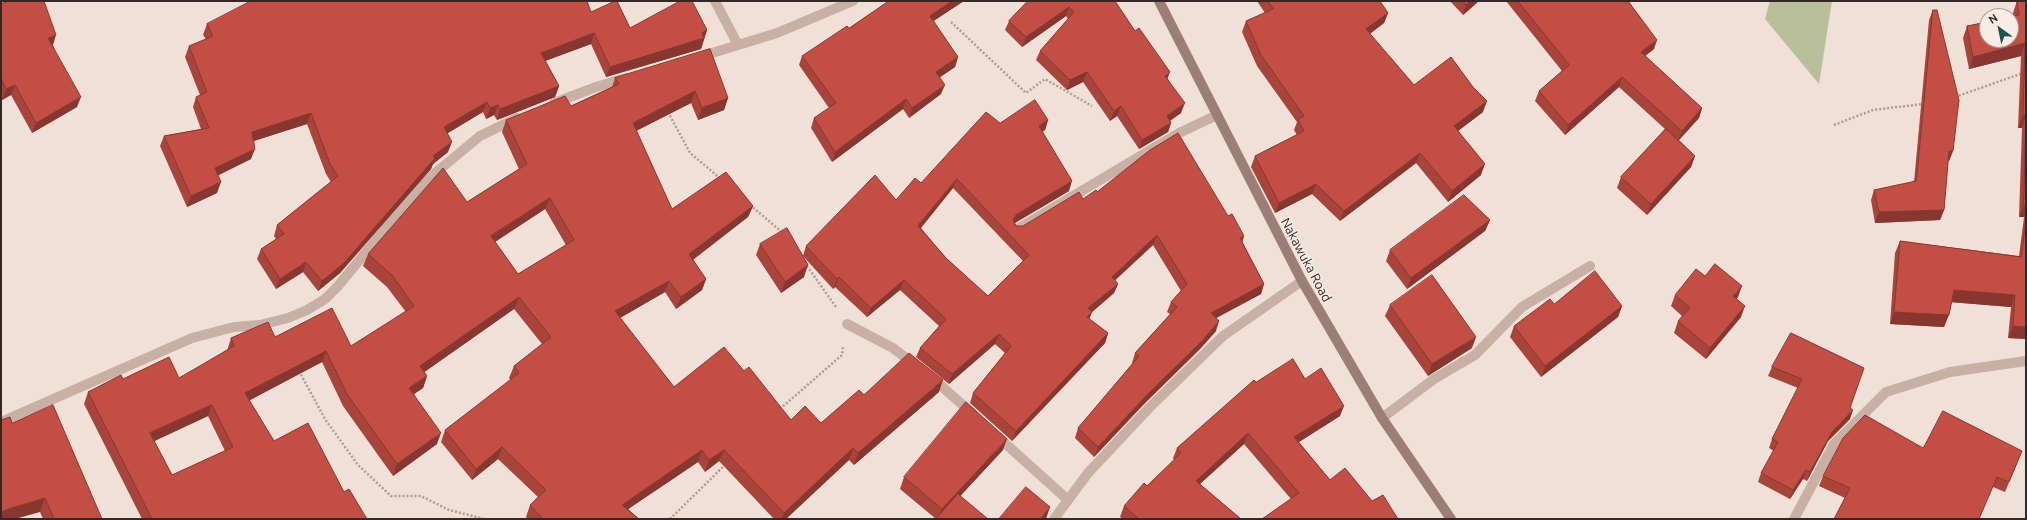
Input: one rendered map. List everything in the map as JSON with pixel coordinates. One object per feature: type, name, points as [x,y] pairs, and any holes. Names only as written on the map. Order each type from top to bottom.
[{"type":"main road","name":"Nakawuka Road","points":[[1159,1],[1302,281],[1382,418],[1451,519]]},
{"type":"street","points":[[715,1],[738,45]]},
{"type":"street","points":[[692,59],[777,33],[853,1]]},
{"type":"street","points":[[544,107],[596,87],[634,76]]},
{"type":"street","points":[[1,422],[192,338],[234,327],[260,325],[307,310],[325,299],[338,286],[410,199],[434,174],[480,136],[524,115]]},
{"type":"street","points":[[1016,230],[1179,133],[1217,115]]},
{"type":"street","points":[[1382,418],[1434,379],[1475,355],[1522,307],[1590,266]]},
{"type":"street","points":[[1054,519],[1088,472],[1149,408],[1223,336],[1302,281]]},
{"type":"street","points":[[847,324],[893,348],[936,381],[1068,500]]},
{"type":"street","points":[[1794,519],[1834,444],[1886,392],[1950,372],[2026,361]]},
{"type":"path","points":[[951,22],[1026,93],[1045,79],[1092,106]]},
{"type":"path","points":[[1948,99],[2026,72]]},
{"type":"path","points":[[1834,125],[1873,110],[1926,103]]},
{"type":"path","points":[[667,111],[690,153],[723,180]]},
{"type":"path","points":[[745,199],[761,216],[785,235]]},
{"type":"path","points":[[778,410],[842,355],[847,324],[806,264]]},
{"type":"path","points":[[296,367],[325,420],[358,465],[391,496],[421,496],[449,510],[484,519]]},
{"type":"path","points":[[670,519],[729,461]]},
{"type":"green space","points":[[1770,1],[1832,1],[1819,84],[1765,19]]},
{"type":"building","points":[[44,1],[56,35],[48,38],[81,97],[36,123],[15,85],[6,89],[1,78],[1,2]]},
{"type":"building","points":[[251,1],[587,1],[591,12],[617,1],[630,28],[680,1],[692,1],[707,30],[702,33],[704,38],[610,67],[594,33],[541,53],[559,86],[500,109],[498,105],[490,108],[487,102],[444,127],[452,142],[433,156],[435,158],[344,263],[322,281],[306,262],[280,279],[261,249],[284,234],[277,225],[338,176],[330,164],[311,113],[252,132],[255,149],[215,168],[221,182],[191,196],[164,136],[209,128],[196,97],[207,92],[189,46],[213,36],[207,24]]},
{"type":"building","points":[[889,1],[952,1],[930,16],[958,57],[936,72],[945,85],[912,108],[906,99],[835,152],[814,118],[836,103],[802,56],[847,26],[849,28]]},
{"type":"building","points":[[1028,1],[1115,1],[1135,31],[1139,28],[1170,72],[1165,76],[1185,103],[1167,116],[1171,123],[1142,140],[1121,106],[1114,111],[1087,72],[1070,80],[1040,51],[1074,12],[1069,7],[1026,37],[1009,21]]},
{"type":"building","points":[[1268,1],[1380,1],[1388,13],[1366,29],[1414,85],[1451,57],[1473,87],[1487,101],[1454,126],[1485,164],[1452,191],[1420,153],[1344,211],[1316,184],[1279,203],[1255,156],[1304,131],[1298,119],[1304,116],[1261,55],[1246,21],[1273,9]]},
{"type":"building","points":[[1463,1],[1471,1],[1466,5]]},
{"type":"building","points":[[1518,1],[1628,1],[1657,40],[1641,52],[1702,108],[1682,131],[1622,77],[1568,125],[1539,91],[1569,65]]},
{"type":"building","points":[[2017,1],[2026,1],[2026,116],[2023,115],[2025,43],[2019,45]]},
{"type":"building","points":[[1933,10],[1937,10],[1959,100],[1953,151],[1949,151],[1944,210],[1879,212],[1874,190],[1916,181]]},
{"type":"building","points":[[1979,24],[1979,48],[2006,48],[1973,57],[1967,26]]},
{"type":"building","points":[[710,49],[728,98],[702,108],[695,91],[633,123],[672,209],[726,172],[753,206],[689,254],[706,279],[681,297],[669,281],[615,311],[674,387],[724,347],[744,371],[749,367],[791,420],[805,406],[821,423],[859,390],[864,395],[909,353],[943,380],[858,453],[853,448],[784,513],[724,450],[709,460],[702,450],[622,505],[639,519],[543,519],[530,505],[546,490],[502,447],[476,469],[445,430],[519,373],[514,366],[551,337],[519,297],[420,366],[427,376],[409,388],[441,433],[397,464],[347,394],[326,351],[245,393],[274,441],[308,423],[344,492],[349,489],[367,519],[152,519],[88,392],[121,375],[123,379],[169,357],[179,378],[234,346],[231,338],[268,322],[275,337],[332,308],[351,346],[414,306],[392,275],[368,254],[443,168],[467,202],[527,164],[506,120],[565,96],[571,106],[619,84],[615,78]],"holes":[[[550,198],[574,240],[518,274],[491,236]],[[212,405],[233,447],[172,475],[150,433]]]},
{"type":"building","points":[[1035,100],[1048,120],[1039,126],[1072,181],[1016,215],[1013,220],[1016,226],[1023,226],[1079,192],[1083,199],[1096,190],[1097,192],[1150,150],[1178,133],[1228,216],[1232,214],[1244,236],[1240,238],[1264,284],[1211,313],[1219,321],[1203,340],[1148,394],[1098,447],[1078,428],[1139,356],[1135,353],[1177,307],[1171,302],[1187,284],[1157,235],[1112,277],[1118,284],[1088,308],[1092,312],[1087,317],[1108,333],[1016,431],[973,393],[1011,346],[999,334],[952,374],[920,348],[946,319],[904,280],[871,308],[839,277],[837,279],[806,246],[875,175],[896,200],[915,178],[921,183],[986,112],[1000,123]],"holes":[[[957,179],[1029,255],[988,296],[946,258],[918,226]]]},
{"type":"building","points":[[2026,119],[2026,205],[2024,205]]},
{"type":"building","points":[[1666,129],[1695,156],[1651,204],[1621,177]]},
{"type":"building","points":[[1464,195],[1490,220],[1411,278],[1390,250]]},
{"type":"building","points":[[2026,220],[2026,327],[2013,326],[2015,295],[1954,290],[1949,315],[1894,312],[1900,241],[2021,257]]},
{"type":"building","points":[[787,228],[808,265],[785,282],[760,244]]},
{"type":"building","points":[[1715,264],[1742,286],[1733,296],[1745,306],[1710,348],[1678,321],[1690,308],[1675,295],[1696,269],[1705,276]]},
{"type":"building","points":[[1595,271],[1622,306],[1545,366],[1514,326],[1550,299],[1554,304]]},
{"type":"building","points":[[1432,275],[1476,337],[1432,364],[1390,305]]},
{"type":"building","points":[[1791,333],[1864,368],[1850,408],[1853,410],[1832,432],[1810,472],[1806,470],[1793,490],[1761,473],[1778,442],[1772,439],[1802,379],[1772,367]]},
{"type":"building","points":[[1293,359],[1305,379],[1321,368],[1344,406],[1294,437],[1330,480],[1345,468],[1372,501],[1383,495],[1398,519],[1262,519],[1299,493],[1248,433],[1196,481],[1241,519],[1139,519],[1124,506],[1144,483],[1147,486],[1181,453],[1177,448],[1254,380],[1256,382]]},
{"type":"building","points":[[966,402],[1007,439],[942,509],[904,477]]},
{"type":"building","points":[[53,405],[102,519],[54,519],[45,498],[1,512],[1,420],[10,417],[12,423]]},
{"type":"building","points":[[1943,411],[2022,451],[2009,482],[1997,477],[1979,519],[1834,519],[1850,488],[1823,476],[1843,438],[1865,415],[1923,448]]},
{"type":"building","points":[[1026,487],[1050,507],[1040,519],[999,519]]},
{"type":"building","points":[[958,494],[988,519],[936,519]]}]
